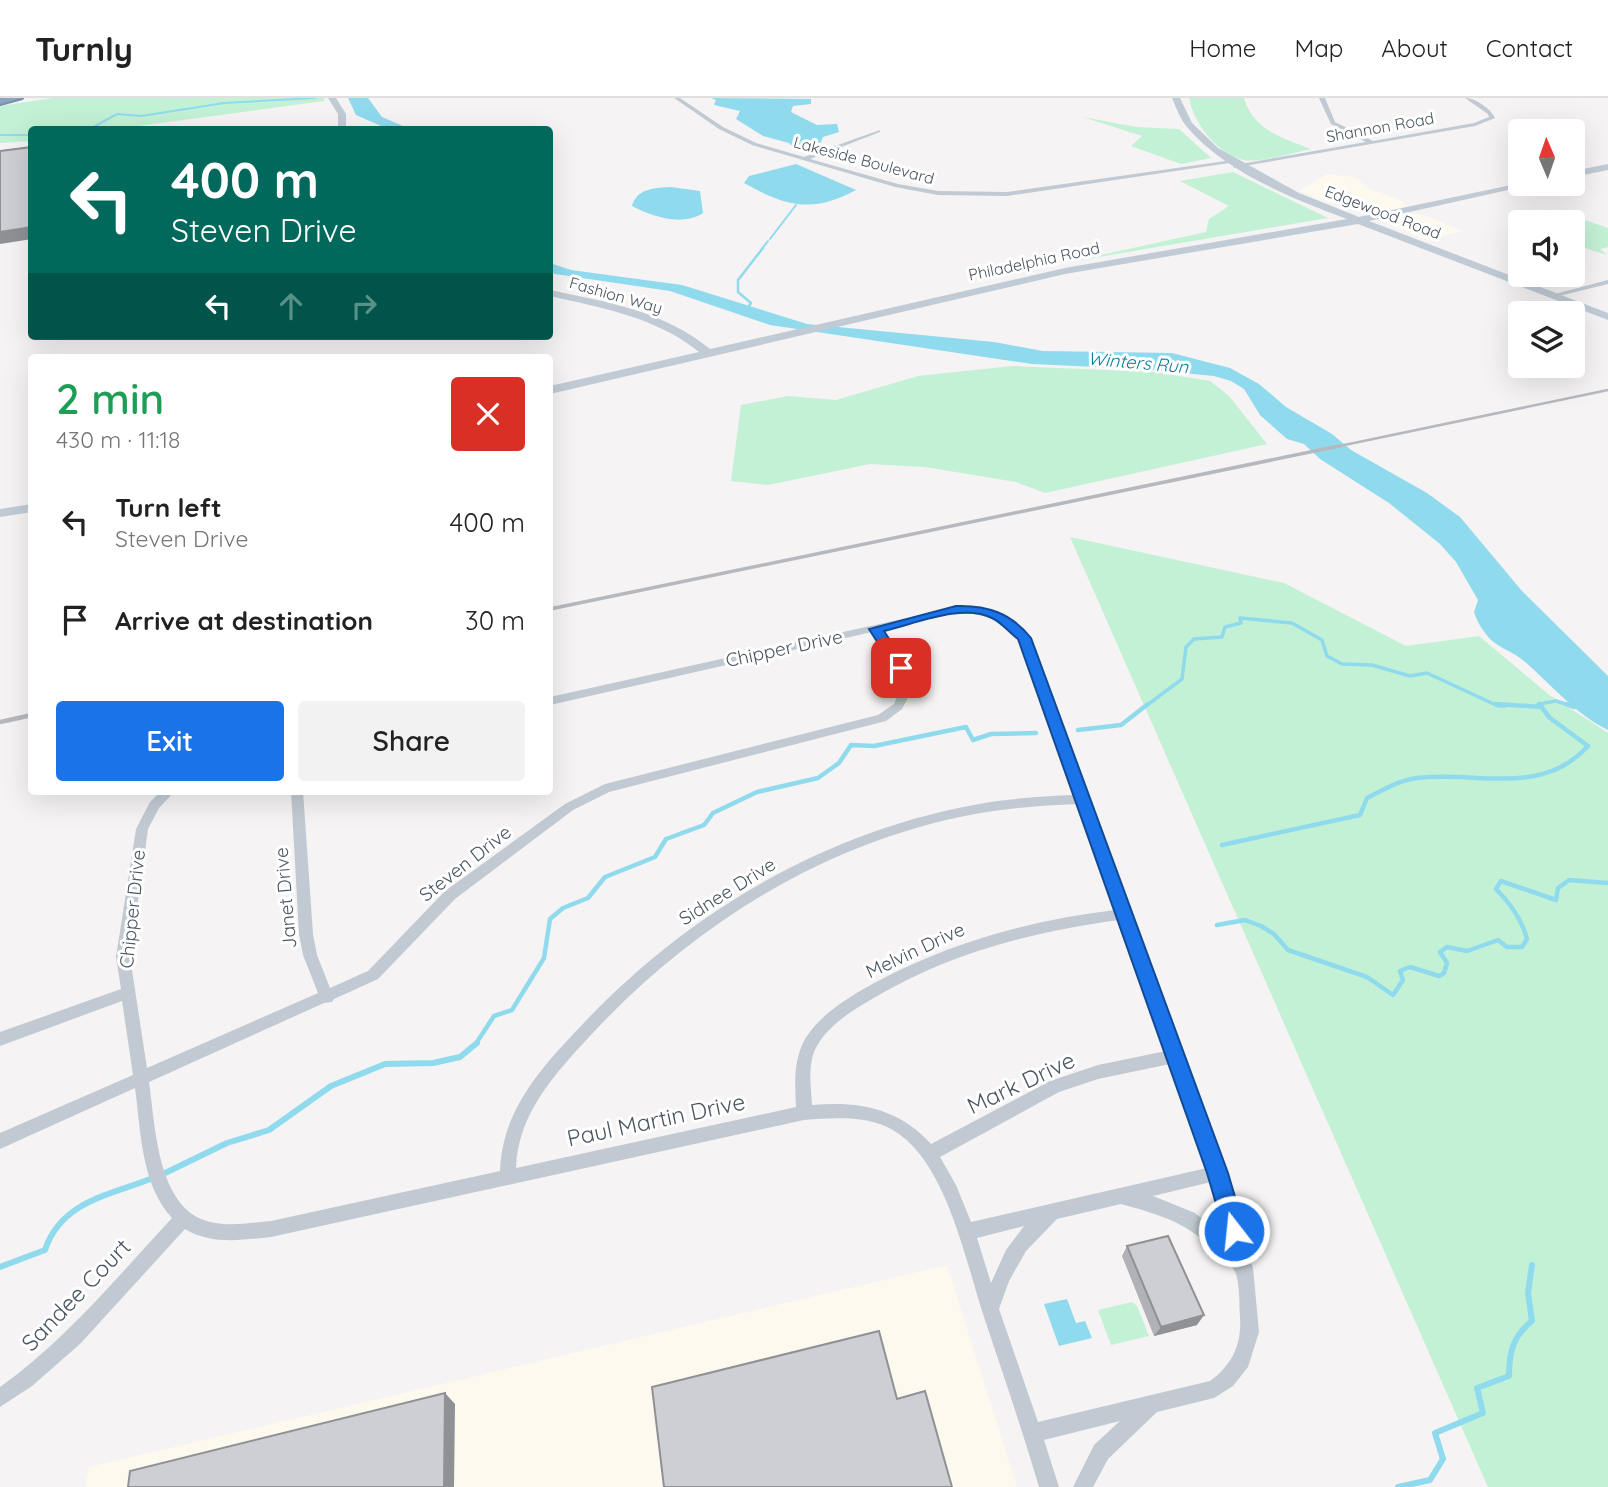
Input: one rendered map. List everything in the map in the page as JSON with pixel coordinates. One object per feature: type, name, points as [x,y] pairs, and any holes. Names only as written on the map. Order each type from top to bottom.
[{"type":"highway","points":[[0,101],[17,98]]},
{"type":"main road","name":"Edgewood Road","points":[[1176,98],[1188,126],[1237,164],[1286,190],[1608,317]]},
{"type":"main road","points":[[334,101],[342,114],[342,126]]},
{"type":"main road","points":[[1586,171],[1608,167]]},
{"type":"main road","name":"Philadelphia Road","points":[[553,389],[1065,271],[1361,220],[1508,189]]},
{"type":"main road","name":"Fashion Way","points":[[553,294],[653,321],[693,340],[707,353]]},
{"type":"main road","points":[[0,513],[28,509]]},
{"type":"street","name":"Lakeside Boulevard","points":[[677,98],[744,140],[897,186],[950,194],[1007,194],[1237,164]]},
{"type":"street","points":[[1322,98],[1334,123],[1372,142]]},
{"type":"street","name":"Shannon Road","points":[[1237,164],[1372,142],[1492,118],[1490,113],[1468,98]]},
{"type":"street","points":[[803,159],[878,131]]},
{"type":"street","points":[[1555,295],[1608,282]]},
{"type":"street","name":"Chipper Drive","points":[[553,700],[956,610],[988,611],[1009,621],[1024,638],[1217,1173],[1244,1268],[1250,1332],[1242,1361],[1227,1380],[1214,1389],[1033,1433]]},
{"type":"street","name":"Steven Drive","points":[[0,1141],[139,1078],[327,999],[373,975],[450,895],[585,798],[629,782],[871,723],[889,713],[905,697],[907,688],[901,668],[876,629]]},
{"type":"street","name":"Chipper Drive","points":[[139,1078],[123,957],[139,840],[148,815],[166,795]]},
{"type":"street","name":"Janet Drive","points":[[297,795],[306,934],[327,999]]},
{"type":"street","name":"Sidnee Drive","points":[[508,1178],[507,1163],[515,1124],[544,1076],[635,981],[724,911],[812,863],[919,822],[981,808],[1084,799]]},
{"type":"street","name":"Melvin Drive","points":[[804,1113],[803,1079],[809,1046],[830,1020],[863,996],[903,974],[988,938],[1042,925],[1124,914]]},
{"type":"street","points":[[0,1039],[127,993]]},
{"type":"street","name":"Mark Drive","points":[[931,1153],[1055,1086],[1098,1072],[1175,1056]]},
{"type":"street","points":[[139,1078],[154,1167],[162,1192],[182,1220]]},
{"type":"street","name":"Paul Martin Drive","points":[[182,1220],[203,1229],[222,1232],[271,1229],[804,1113],[827,1110],[878,1116],[909,1132],[931,1153],[965,1233],[1049,1487]]},
{"type":"street","points":[[965,1233],[1217,1173]]},
{"type":"street","points":[[1119,1195],[1167,1206],[1189,1217],[1208,1230],[1244,1268]]},
{"type":"street","points":[[991,1309],[1006,1263],[1037,1224],[1057,1210]]},
{"type":"street","name":"Sandee Court","points":[[0,1398],[64,1346],[182,1220]]},
{"type":"street","name":"Chipper Drive","points":[[1083,1487],[1101,1452],[1151,1405]]},
{"type":"shaded area","points":[[1327,174],[1355,177],[1368,188],[1401,200],[1409,207],[1388,210],[1332,204],[1299,191]]},
{"type":"shaded area","points":[[1418,213],[1463,231],[1427,240],[1393,227],[1389,219]]},
{"type":"shaded area","points":[[947,1265],[1017,1487],[85,1487],[89,1467]]},
{"type":"green space","points":[[53,98],[324,98],[324,101],[138,126],[28,126],[28,141],[0,143],[0,106]]},
{"type":"green space","points":[[1189,98],[1244,98],[1254,118],[1262,125],[1311,149],[1264,159],[1240,159],[1222,150],[1207,135]]},
{"type":"green space","points":[[1083,117],[1136,127],[1179,129],[1211,158],[1181,164],[1131,146],[1142,136]]},
{"type":"green space","points":[[1233,172],[1328,218],[1069,262],[1206,232],[1209,219],[1229,206],[1180,181]]},
{"type":"green space","points":[[1585,220],[1608,228],[1608,247],[1600,249],[1607,255],[1585,248]]},
{"type":"green space","points":[[1012,366],[1154,372],[1210,381],[1229,396],[1267,444],[1045,493],[1016,482],[925,467],[870,464],[768,485],[731,481],[741,405],[788,396],[836,400],[918,376]]},
{"type":"green space","points":[[1070,537],[1284,583],[1406,646],[1479,636],[1548,694],[1608,733],[1608,1487],[1488,1487]]},
{"type":"green space","points":[[1132,1302],[1137,1306],[1149,1336],[1111,1345],[1098,1310]]},
{"type":"water","points":[[348,98],[368,98],[382,117],[403,126],[381,126],[356,115]]},
{"type":"water","points":[[711,98],[811,99],[811,104],[793,106],[791,112],[817,125],[837,124],[839,132],[823,137],[820,144],[793,148],[789,143],[763,136],[736,119],[740,111],[714,105],[716,100]]},
{"type":"water","points":[[796,164],[856,190],[826,202],[799,204],[786,202],[744,183],[749,176]]},
{"type":"water","points":[[671,187],[700,191],[703,213],[676,220],[632,206],[642,192]]},
{"type":"water","name":"Winters Run","points":[[553,264],[571,270],[682,285],[807,324],[994,342],[1043,351],[1172,353],[1230,368],[1259,384],[1286,407],[1332,434],[1351,450],[1427,493],[1460,517],[1522,591],[1608,676],[1608,730],[1574,707],[1520,658],[1491,640],[1474,612],[1478,600],[1456,562],[1440,544],[1389,503],[1320,459],[1304,444],[1287,439],[1260,415],[1244,389],[1231,381],[1214,376],[1141,369],[1032,364],[770,325],[670,291],[555,274]]},
{"type":"water","points":[[1067,1299],[1076,1323],[1085,1321],[1092,1338],[1059,1346],[1044,1304]]},
{"type":"building","points":[[28,148],[28,228],[0,232],[0,151]]},
{"type":"building","points":[[1168,1236],[1204,1315],[1161,1327],[1127,1246]]},
{"type":"building","points":[[879,1331],[897,1399],[925,1391],[952,1487],[664,1487],[652,1387]]},
{"type":"building","points":[[445,1393],[444,1487],[128,1487],[130,1471]]},
{"type":"waterway","points":[[95,126],[117,114],[141,116],[224,103],[315,98]]},
{"type":"waterway","points":[[0,135],[28,135]]},
{"type":"waterway","points":[[770,239],[796,205]]},
{"type":"waterway","points":[[761,250],[768,241]]},
{"type":"waterway","points":[[747,309],[751,303],[738,292],[738,280],[763,248]]},
{"type":"waterway","points":[[1146,706],[1182,679],[1186,647],[1194,639],[1222,637],[1225,627],[1241,623],[1240,618],[1292,623],[1322,640],[1327,656],[1342,664],[1372,665],[1410,676],[1427,673],[1498,706],[1506,706]]},
{"type":"waterway","points":[[1539,704],[1556,701],[1568,705]]},
{"type":"waterway","points":[[1078,730],[1121,725],[1148,704]]},
{"type":"waterway","points":[[1495,704],[1541,707]]},
{"type":"waterway","points":[[1568,705],[1572,706]]},
{"type":"waterway","points":[[1568,705],[1574,707]]},
{"type":"waterway","points":[[1222,845],[1360,815],[1367,798],[1411,779],[1530,777],[1550,772],[1570,762],[1588,746],[1550,718],[1541,707]]},
{"type":"waterway","points":[[476,1044],[494,1016],[512,1010],[544,958],[550,919],[563,908],[588,898],[605,877],[655,857],[666,839],[704,825],[713,813],[757,792],[818,778],[839,763],[851,745],[874,746],[966,727],[973,740],[991,734],[1036,733]]},
{"type":"waterway","points":[[1217,925],[1245,920],[1261,926],[1274,934],[1288,950],[1367,977],[1393,995],[1403,980],[1400,971],[1410,967],[1439,976],[1444,973],[1447,963],[1440,952],[1447,947],[1467,951],[1498,940],[1507,947],[1522,947],[1527,939],[1525,932],[1515,912],[1496,889],[1501,881],[1556,900],[1558,888],[1569,880],[1608,883]]},
{"type":"waterway","points":[[161,1175],[227,1143],[269,1130],[331,1086],[385,1064],[433,1063],[460,1057],[476,1044]]},
{"type":"waterway","points":[[0,1267],[45,1250],[52,1234],[75,1210],[104,1195],[153,1178]]},
{"type":"waterway","points":[[1398,1487],[1430,1480],[1443,1459],[1435,1433],[1483,1413],[1477,1388],[1509,1376],[1513,1345],[1532,1321],[1528,1293],[1532,1265]]},
{"type":"railway","points":[[1330,448],[1608,390]]},
{"type":"railway","points":[[553,608],[1339,446]]},
{"type":"railway","points":[[0,722],[28,716]]},
{"type":"route","points":[[901,668],[876,629],[956,610],[977,610],[988,611],[1009,621],[1024,638],[1217,1173],[1234,1231]]}]
